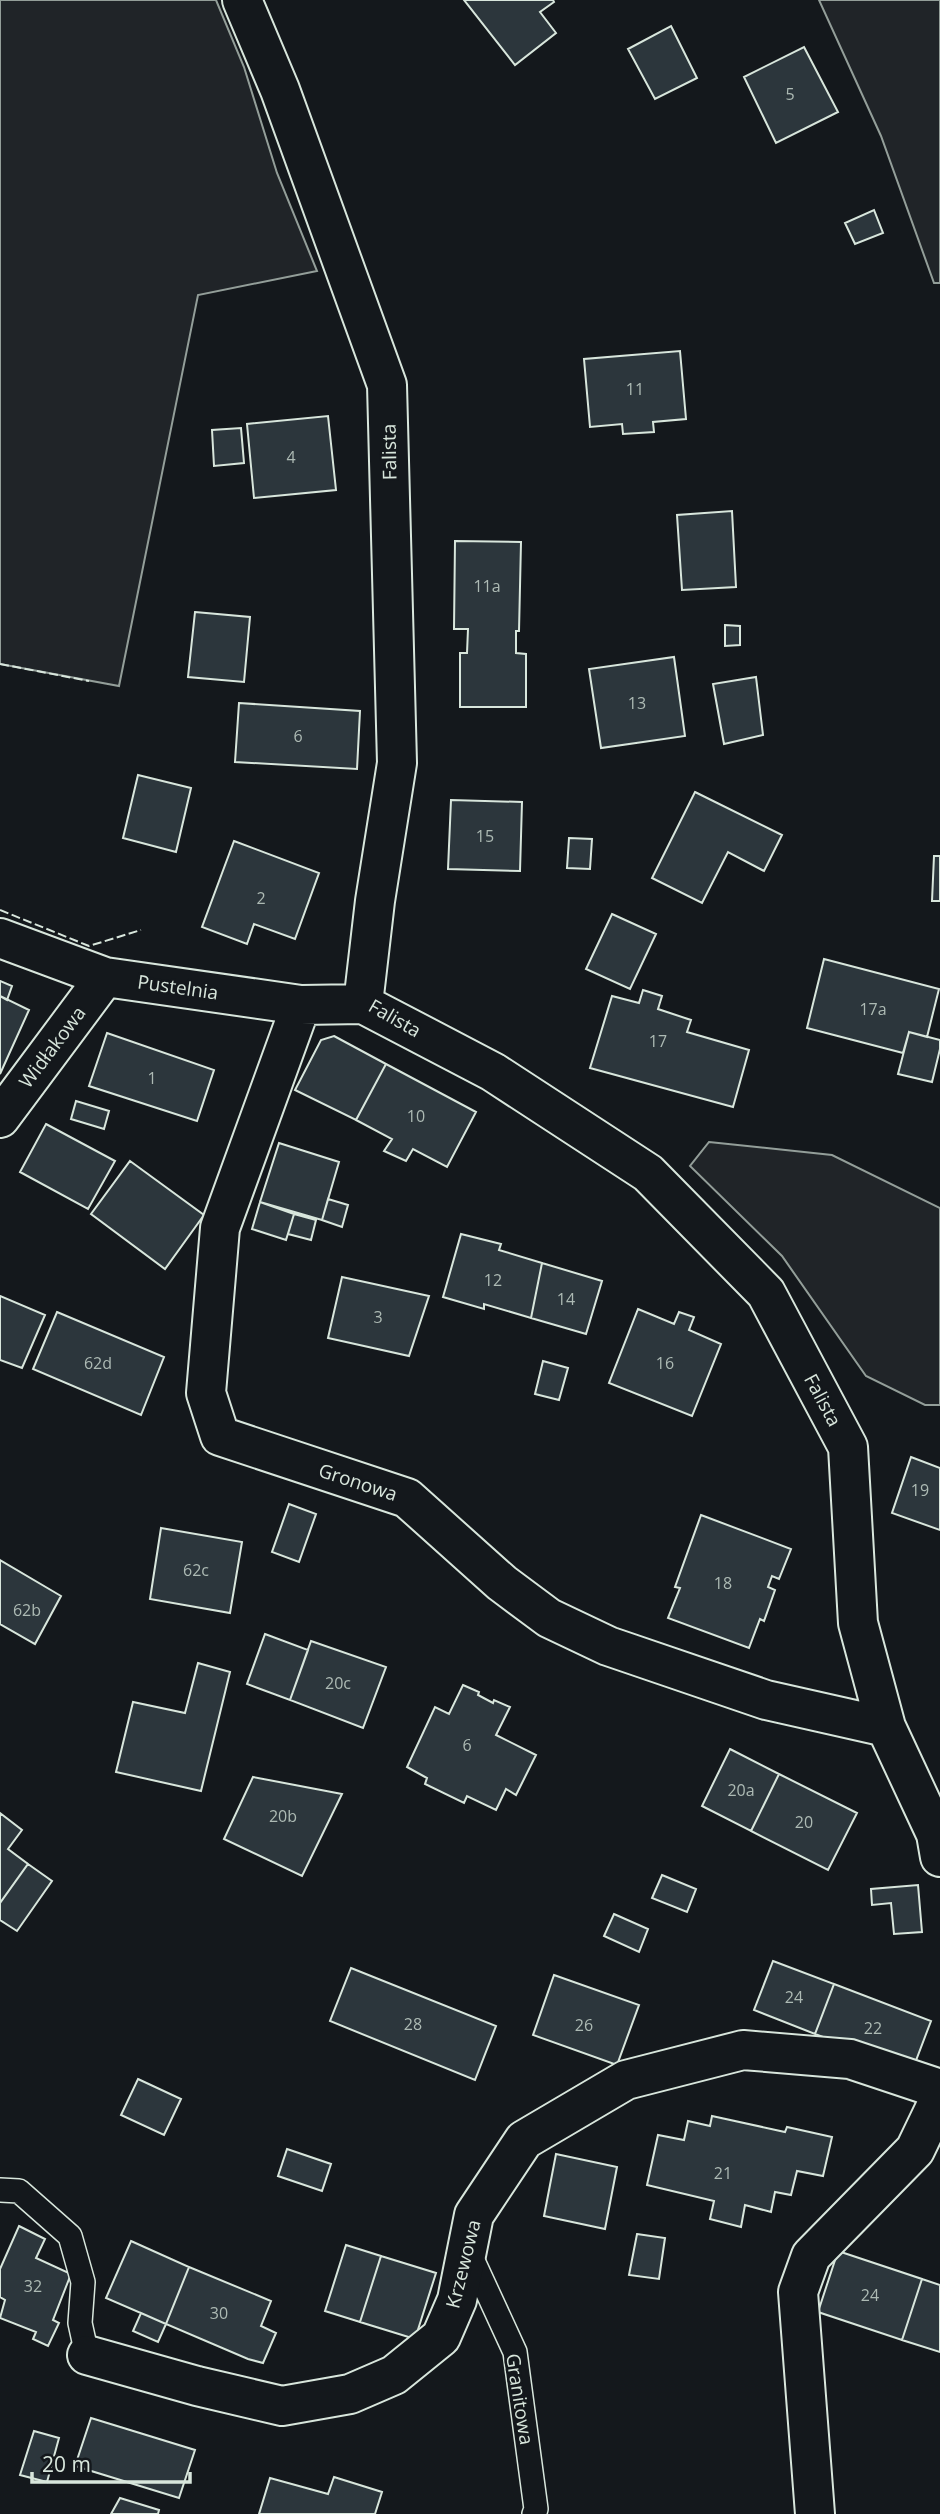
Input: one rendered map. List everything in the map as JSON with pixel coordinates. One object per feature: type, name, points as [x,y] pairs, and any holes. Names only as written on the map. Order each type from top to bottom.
[{"type":"street","name":"Falista","points":[[242,0],[280,90],[387,385],[397,763],[375,901],[363,1004],[494,1072],[648,1174],[766,1293],[848,1447],[858,1623],[886,1727],[936,1834],[940,1857]]},
{"type":"street","name":"Pustelnia","points":[[0,938],[105,976],[301,1005],[363,1004]]},
{"type":"street","name":"Widłakowa","points":[[0,1118],[105,976]]},
{"type":"street","name":"Gronowa","points":[[301,1005],[220,1228],[206,1393],[220,1436],[407,1498],[502,1583],[549,1618],[608,1646],[766,1700],[886,1727]]},
{"type":"street","name":"Krzewowa","points":[[87,2354],[197,2386],[282,2406],[349,2394],[394,2375],[441,2337],[457,2300],[474,2215],[524,2140],[626,2080],[743,2050],[850,2059],[940,2089]]},
{"type":"street","points":[[815,2514],[798,2292],[811,2256],[915,2150],[940,2098]]},
{"type":"lane","points":[[0,2190],[19,2190],[70,2236],[83,2282],[80,2323],[87,2354]]},
{"type":"lane","name":"Granitowa","points":[[468,2250],[515,2352],[536,2509],[534,2514]]},
{"type":"shaded area","points":[[0,0],[216,0],[244,67],[277,173],[317,271],[198,295],[119,686],[0,664]]},
{"type":"shaded area","points":[[819,0],[940,0],[940,283],[934,283],[881,136]]},
{"type":"shaded area","points":[[709,1142],[832,1155],[940,1208],[940,1405],[925,1405],[866,1376],[782,1256],[690,1166]]},
{"type":"building","points":[[464,0],[553,0],[554,2],[540,12],[556,33],[515,65]]},
{"type":"building","points":[[671,26],[697,78],[655,99],[628,49]]},
{"type":"building","points":[[804,47],[838,112],[776,143],[744,77]]},
{"type":"building","points":[[874,210],[883,233],[855,244],[845,223]]},
{"type":"building","points":[[680,351],[686,419],[653,422],[654,432],[623,434],[622,424],[590,427],[584,359]]},
{"type":"building","points":[[328,416],[336,490],[254,498],[247,424]]},
{"type":"building","points":[[241,428],[244,463],[214,466],[212,430]]},
{"type":"building","points":[[732,511],[736,587],[682,590],[677,515]]},
{"type":"building","points":[[455,541],[521,542],[516,653],[526,654],[526,707],[460,707],[460,653],[467,653],[468,629],[454,629]]},
{"type":"building","points":[[195,612],[250,617],[244,682],[188,677]]},
{"type":"building","points":[[725,625],[740,626],[740,645],[725,646]]},
{"type":"building","points":[[674,657],[685,736],[601,748],[589,669]]},
{"type":"building","points":[[756,677],[763,735],[724,744],[713,684]]},
{"type":"building","points":[[239,703],[360,711],[357,769],[235,762]]},
{"type":"building","points":[[138,775],[191,788],[176,852],[123,838]]},
{"type":"building","points":[[695,792],[782,835],[764,871],[728,852],[702,903],[652,878]]},
{"type":"building","points":[[451,800],[522,802],[520,871],[448,869]]},
{"type":"building","points":[[569,838],[592,839],[590,869],[567,868]]},
{"type":"building","points":[[234,841],[319,873],[295,939],[254,924],[247,944],[202,927]]},
{"type":"building","points":[[934,856],[940,856],[940,901],[932,901]]},
{"type":"building","points":[[612,914],[656,934],[630,989],[586,969]]},
{"type":"building","points":[[824,959],[939,989],[927,1037],[909,1032],[903,1053],[807,1028]]},
{"type":"building","points":[[0,981],[12,986],[7,1000],[0,996]]},
{"type":"building","points":[[643,990],[662,996],[658,1009],[691,1020],[687,1032],[749,1050],[733,1107],[590,1068],[612,996],[639,1003]]},
{"type":"building","points":[[0,996],[29,1010],[0,1074]]},
{"type":"building","points":[[909,1032],[940,1040],[932,1082],[898,1074]]},
{"type":"building","points":[[107,1033],[214,1070],[197,1121],[89,1086]]},
{"type":"building","points":[[334,1036],[386,1064],[356,1120],[295,1090],[321,1040]]},
{"type":"building","points":[[386,1064],[476,1112],[447,1167],[413,1149],[406,1161],[384,1151],[392,1139],[356,1120]]},
{"type":"building","points":[[76,1101],[109,1111],[104,1129],[71,1119]]},
{"type":"building","points":[[46,1124],[115,1161],[88,1209],[20,1172]]},
{"type":"building","points":[[279,1143],[339,1162],[322,1220],[260,1202]]},
{"type":"building","points":[[130,1161],[204,1215],[165,1269],[91,1214]]},
{"type":"building","points":[[328,1199],[348,1205],[342,1227],[322,1220]]},
{"type":"building","points":[[260,1202],[294,1214],[286,1240],[252,1229]]},
{"type":"building","points":[[294,1214],[316,1220],[311,1240],[288,1234]]},
{"type":"building","points":[[461,1234],[501,1244],[499,1250],[542,1263],[531,1318],[484,1304],[484,1309],[443,1297]]},
{"type":"building","points":[[542,1263],[602,1281],[586,1334],[531,1318]]},
{"type":"building","points":[[342,1277],[429,1296],[409,1356],[328,1338]]},
{"type":"building","points":[[0,1296],[45,1315],[22,1368],[0,1360]]},
{"type":"building","points":[[638,1309],[674,1324],[679,1312],[694,1317],[689,1330],[721,1344],[692,1416],[609,1383]]},
{"type":"building","points":[[57,1312],[164,1357],[141,1415],[33,1369]]},
{"type":"building","points":[[543,1361],[568,1368],[559,1400],[535,1394]]},
{"type":"building","points":[[911,1457],[940,1468],[940,1530],[892,1513]]},
{"type":"building","points":[[289,1504],[316,1514],[299,1562],[272,1552]]},
{"type":"building","points":[[701,1515],[791,1549],[779,1579],[772,1576],[768,1587],[775,1590],[764,1621],[760,1619],[749,1648],[668,1618],[680,1588],[675,1587]]},
{"type":"building","points":[[161,1528],[242,1542],[230,1613],[150,1599]]},
{"type":"building","points":[[0,1560],[61,1596],[35,1644],[0,1624]]},
{"type":"building","points":[[265,1634],[308,1650],[290,1700],[247,1684]]},
{"type":"building","points":[[311,1641],[386,1667],[363,1728],[290,1700]]},
{"type":"building","points":[[198,1663],[230,1672],[201,1791],[116,1772],[133,1702],[185,1713]]},
{"type":"building","points":[[463,1685],[479,1692],[478,1695],[493,1703],[494,1700],[510,1707],[496,1735],[536,1755],[516,1795],[506,1789],[496,1810],[467,1796],[464,1803],[425,1784],[427,1778],[407,1767],[435,1707],[449,1714]]},
{"type":"building","points":[[730,1749],[779,1774],[751,1831],[702,1806]]},
{"type":"building","points":[[779,1774],[857,1813],[828,1870],[751,1831]]},
{"type":"building","points":[[253,1777],[342,1794],[302,1876],[224,1839]]},
{"type":"building","points":[[0,1813],[22,1830],[8,1849],[28,1864],[0,1903]]},
{"type":"building","points":[[28,1864],[52,1881],[17,1931],[0,1920],[0,1903]]},
{"type":"building","points":[[662,1875],[696,1889],[687,1912],[652,1898]]},
{"type":"building","points":[[918,1885],[922,1932],[894,1934],[891,1903],[872,1905],[871,1889]]},
{"type":"building","points":[[614,1914],[648,1929],[639,1952],[604,1936]]},
{"type":"building","points":[[773,1961],[834,1984],[815,2034],[754,2010]]},
{"type":"building","points":[[351,1968],[496,2026],[475,2080],[330,2021]]},
{"type":"building","points":[[554,1975],[639,2005],[617,2065],[533,2035]]},
{"type":"building","points":[[834,1984],[931,2021],[912,2071],[815,2034]]},
{"type":"building","points":[[138,2079],[181,2099],[164,2135],[121,2115]]},
{"type":"building","points":[[712,2116],[785,2132],[787,2127],[832,2137],[823,2176],[797,2171],[791,2195],[775,2192],[771,2212],[745,2205],[741,2227],[710,2219],[714,2201],[647,2185],[658,2135],[684,2140],[688,2121],[710,2126]]},
{"type":"building","points":[[287,2149],[331,2164],[322,2191],[278,2176]]},
{"type":"building","points":[[556,2154],[617,2167],[605,2229],[544,2216]]},
{"type":"building","points":[[19,2226],[45,2239],[36,2258],[71,2274],[53,2320],[59,2323],[48,2346],[33,2339],[36,2332],[0,2318],[5,2300],[0,2297],[0,2269]]},
{"type":"building","points":[[637,2234],[665,2238],[659,2279],[629,2275]]},
{"type":"building","points":[[131,2241],[189,2267],[166,2324],[106,2298]]},
{"type":"building","points":[[346,2245],[381,2256],[360,2322],[325,2311]]},
{"type":"building","points":[[838,2251],[922,2279],[902,2340],[818,2312]]},
{"type":"building","points":[[381,2256],[436,2273],[415,2339],[360,2322]]},
{"type":"building","points":[[189,2267],[271,2301],[261,2326],[276,2333],[263,2363],[166,2324]]},
{"type":"building","points":[[922,2279],[940,2285],[940,2352],[902,2340]]},
{"type":"building","points":[[141,2313],[166,2324],[158,2342],[133,2331]]},
{"type":"building","points":[[91,2418],[195,2450],[179,2498],[75,2466]]},
{"type":"building","points":[[34,2431],[59,2438],[47,2482],[20,2475]]},
{"type":"building","points":[[334,2477],[382,2492],[375,2514],[259,2514],[270,2478],[328,2494]]},
{"type":"building","points":[[120,2498],[159,2510],[158,2514],[111,2514]]},
{"type":"fence","points":[[0,664],[89,681]]},
{"type":"fence","points":[[0,910],[89,946],[141,930]]}]
